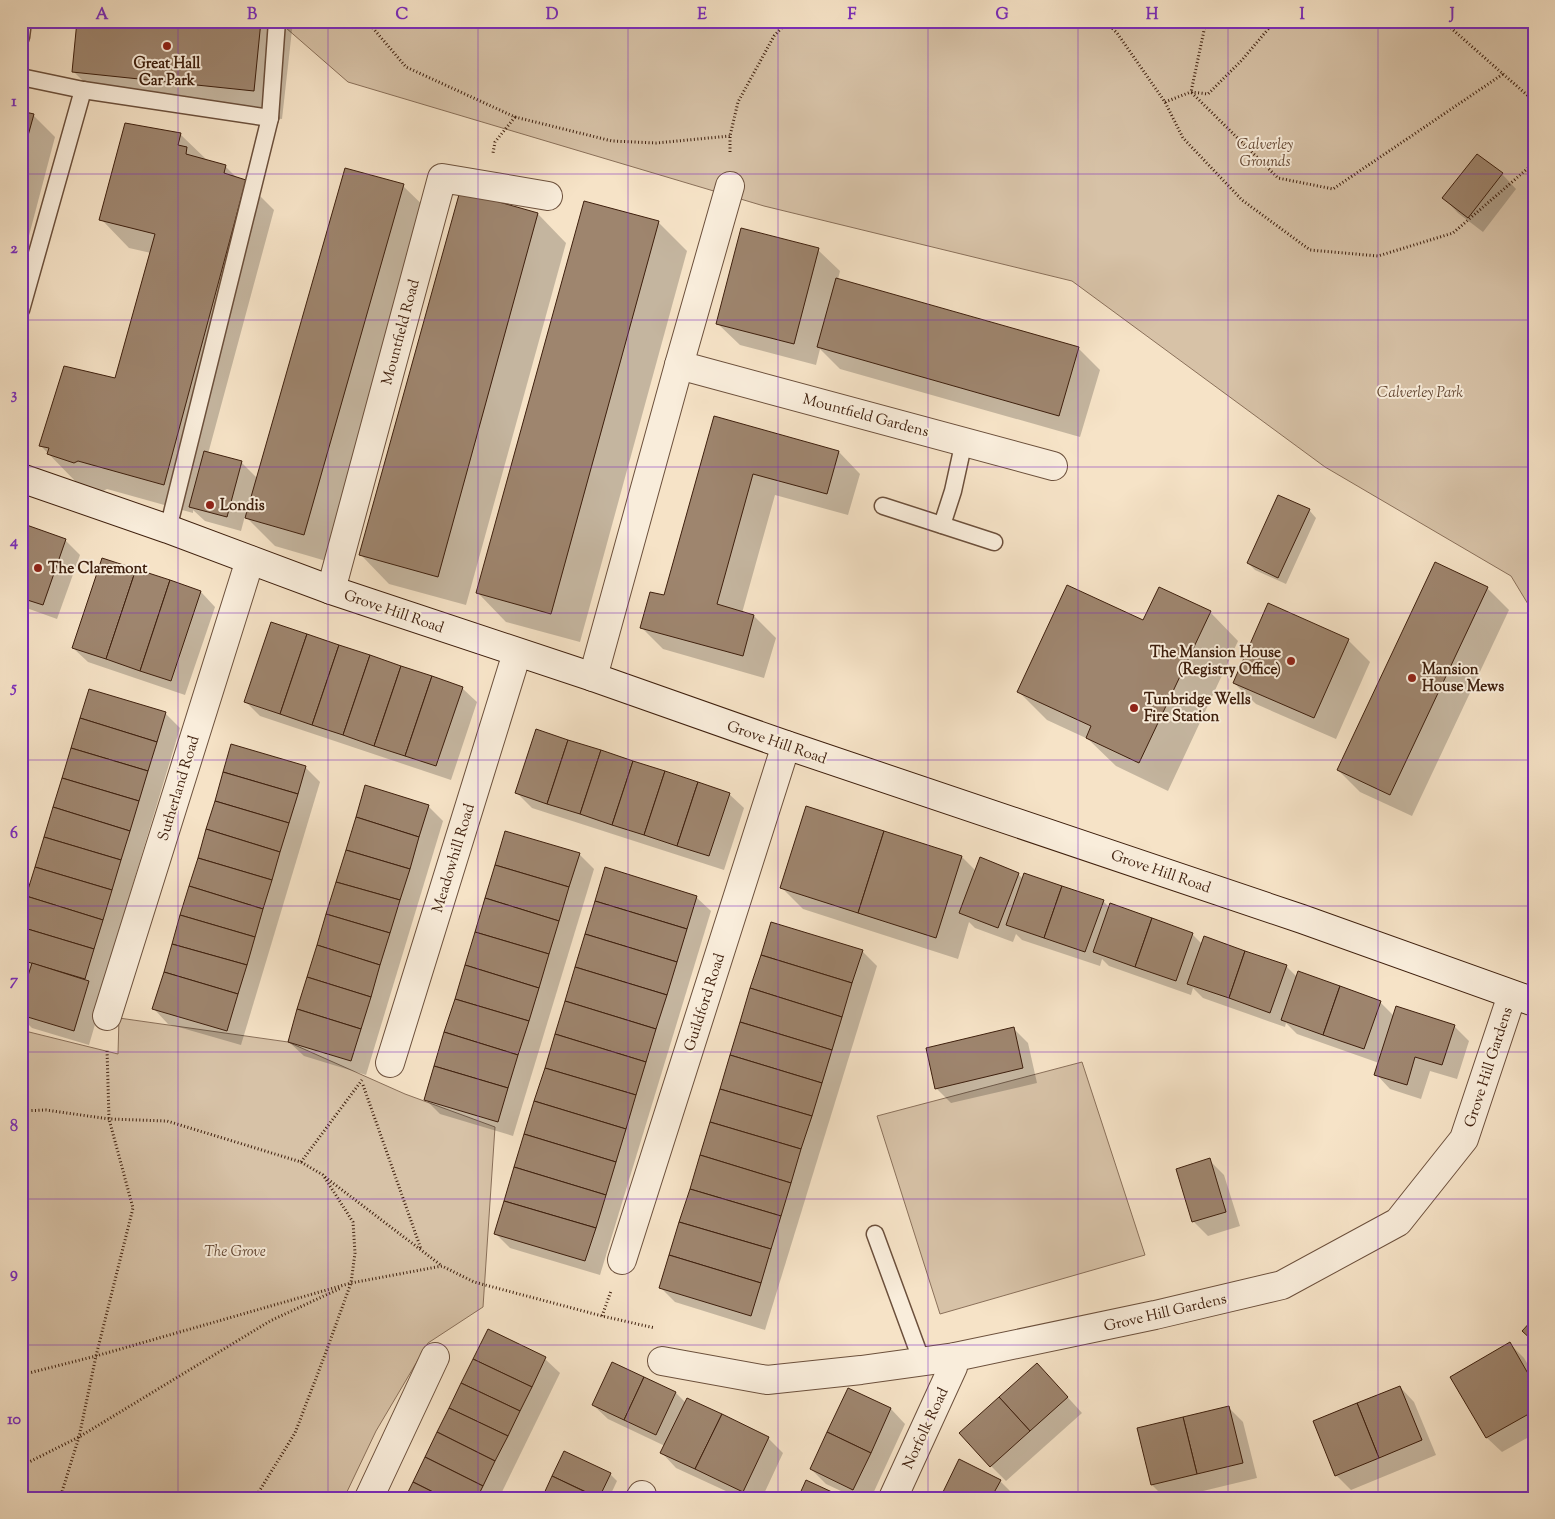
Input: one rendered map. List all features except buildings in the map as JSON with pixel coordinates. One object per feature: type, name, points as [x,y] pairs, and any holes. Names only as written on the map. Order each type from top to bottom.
[{"type":"street","name":"Mountfield Road","points":[[331,590],[442,178],[548,196]]},
{"type":"street","points":[[593,677],[730,186]]},
{"type":"street","name":"Mountfield Gardens","points":[[679,365],[1053,466]]},
{"type":"street","name":"Grove Hill Road","points":[[21,478],[168,529],[331,590],[593,677],[786,745],[1302,919],[1523,998]]},
{"type":"street","name":"Sutherland Road","points":[[107,1016],[250,560]]},
{"type":"street","name":"Meadowhill Road","points":[[390,1063],[517,653]]},
{"type":"street","name":"Guildford Road","points":[[622,1260],[786,745]]},
{"type":"street","name":"Grove Hill Gardens","points":[[662,1361],[767,1380],[922,1362],[955,1357],[1155,1315],[1282,1285],[1398,1222],[1464,1138],[1523,998]]},
{"type":"street","points":[[369,1498],[435,1357]]},
{"type":"street","name":"Norfolk Road","points":[[892,1498],[929,1421],[953,1367],[955,1357]]},
{"type":"lane","points":[[21,37],[23,21]]},
{"type":"lane","points":[[168,529],[270,118],[277,21]]},
{"type":"lane","points":[[21,77],[83,90],[270,118]]},
{"type":"lane","points":[[21,310],[83,90]]},
{"type":"lane","points":[[942,525],[953,492],[964,441]]},
{"type":"lane","points":[[883,506],[994,542]]},
{"type":"lane","points":[[875,1234],[922,1362]]},
{"type":"path","points":[[371,21],[372,27],[406,67],[515,117],[612,141],[656,143],[730,136],[738,102],[774,36],[788,21]]},
{"type":"path","points":[[1105,21],[1117,33],[1165,102],[1183,138],[1242,200],[1310,250],[1378,256],[1452,233],[1534,163]]},
{"type":"path","points":[[1191,92],[1206,21]]},
{"type":"path","points":[[1165,102],[1191,92],[1208,94],[1242,60],[1275,21]]},
{"type":"path","points":[[1443,21],[1534,101]]},
{"type":"path","points":[[1191,92],[1278,178],[1333,190],[1502,74]]},
{"type":"path","points":[[486,185],[495,142],[515,117]]},
{"type":"path","points":[[60,1498],[79,1437],[96,1356],[133,1208],[109,1119],[107,1016]]},
{"type":"path","points":[[301,1162],[362,1080],[390,1063]]},
{"type":"path","points":[[362,1080],[421,1249]]},
{"type":"path","points":[[21,1111],[46,1110],[109,1119],[167,1121],[301,1162],[323,1175],[442,1266],[474,1282]]},
{"type":"path","points":[[255,1498],[295,1433],[351,1283],[356,1253],[354,1222],[323,1175]]},
{"type":"path","points":[[21,1376],[351,1283],[442,1266]]},
{"type":"path","points":[[21,1466],[79,1437],[270,1321],[351,1283]]},
{"type":"green space","name":"Calverley Grounds","points":[[278,21],[1534,21],[1534,614],[1511,576],[1325,467],[1072,281],[764,206],[348,82]]},
{"type":"green space","name":"The Grove","points":[[119,1018],[288,1042],[405,1094],[495,1127],[483,1307],[428,1343],[376,1431],[344,1498],[21,1498],[21,1030],[118,1054]]},
{"type":"green space","points":[[1082,1062],[1145,1255],[940,1314],[877,1116]]},
{"type":"place","name":"Great Hall Car Park","points":[[167,46]]},
{"type":"place","name":"Londis","points":[[210,505]]},
{"type":"place","name":"The Claremont","points":[[38,568]]},
{"type":"place","name":"The Mansion House (Registry Office)","points":[[1291,661]]},
{"type":"place","name":"Mansion House Mews","points":[[1412,678]]},
{"type":"place","name":"Tunbridge Wells Fire Station","points":[[1134,708]]},
{"type":"park label","name":"Calverley Park","points":[[1420,392]]}]
